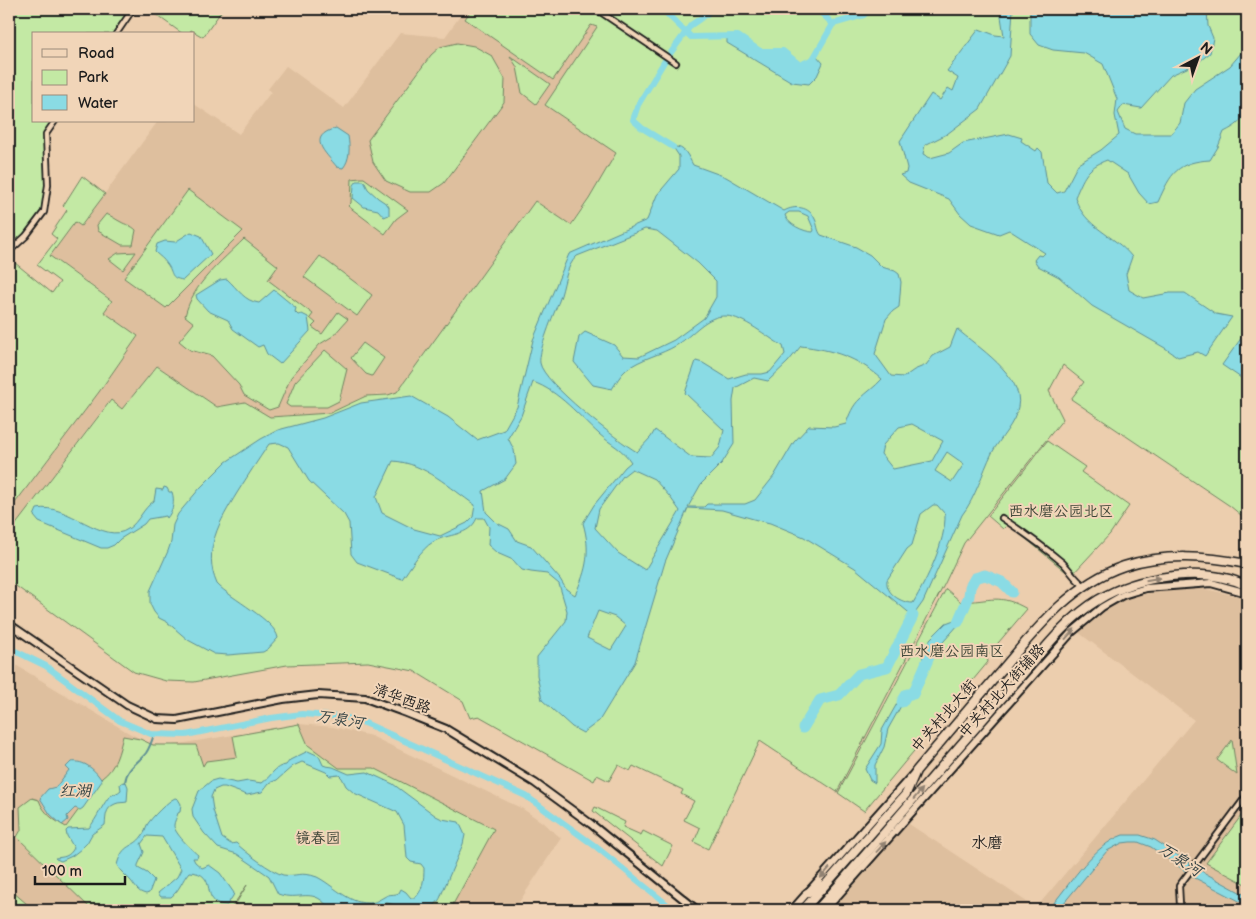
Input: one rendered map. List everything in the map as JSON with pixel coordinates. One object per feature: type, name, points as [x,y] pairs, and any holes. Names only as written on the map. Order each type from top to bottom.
[{"type":"main road","name":"中关村北大街","points":[[803,910],[906,794],[916,771],[1058,606],[1085,586],[1123,566],[1176,556],[1213,558],[1247,564]]},
{"type":"main road","name":"中关村北大街","points":[[817,910],[1071,620],[1098,600],[1117,590],[1142,581],[1177,575],[1212,576],[1242,583],[1247,586]]},
{"type":"main road","name":"中关村北大街辅路","points":[[826,910],[1072,632],[1102,607],[1123,595],[1146,588],[1211,583],[1247,592]]},
{"type":"main road","name":"清华西路","points":[[9,624],[127,705],[157,719],[178,720],[283,699],[318,695],[365,698],[406,712],[446,729],[535,783],[598,830],[697,910]]},
{"type":"main road","points":[[792,910],[916,771]]},
{"type":"main road","points":[[807,893],[827,884]]},
{"type":"street","points":[[117,32],[133,9]]},
{"type":"street","points":[[596,9],[676,63]]},
{"type":"street","points":[[9,247],[14,247],[26,236],[44,212],[48,185],[46,134],[54,122]]},
{"type":"street","points":[[1002,518],[1063,563],[1079,583],[1085,586]]},
{"type":"street","points":[[1176,910],[1180,905],[1179,886],[1247,795]]},
{"type":"shaded area","points":[[465,9],[568,9],[597,27],[601,142],[616,153],[589,199],[570,225],[535,201],[397,392],[388,395],[379,394],[360,398],[330,413],[270,417],[245,402],[217,407],[157,366],[122,409],[110,400],[14,527],[9,549],[9,511],[99,392],[138,336],[104,312],[112,300],[50,256],[75,222],[81,226],[157,122],[195,122],[195,105],[239,134],[271,92],[268,89],[286,66],[344,108],[400,33],[445,37]]},
{"type":"shaded area","points":[[1200,588],[1247,598],[1247,910],[830,910],[906,822],[1036,908],[1194,720],[1078,632],[1099,611],[1123,598]]},
{"type":"shaded area","points":[[9,661],[129,733],[151,744],[167,746],[299,724],[333,727],[371,736],[523,809],[561,838],[514,910],[9,910]]},
{"type":"green space","points":[[9,9],[132,9],[116,32],[32,32],[32,122],[54,122],[46,134],[48,185],[44,212],[14,247],[9,247]]},
{"type":"green space","points":[[148,9],[223,9],[203,37],[191,30],[190,32],[180,32]]},
{"type":"green space","points":[[469,9],[1247,9],[1247,520],[1230,506],[1071,399],[1084,382],[1063,365],[1049,391],[1063,419],[964,543],[837,792],[760,741],[708,849],[694,842],[700,828],[684,820],[694,801],[681,794],[683,790],[633,766],[630,771],[618,765],[609,781],[597,775],[594,781],[479,716],[470,718],[463,701],[414,671],[368,662],[287,665],[194,682],[166,681],[134,672],[9,581],[9,549],[14,527],[111,400],[122,409],[157,366],[217,407],[245,402],[270,417],[330,413],[366,396],[388,395],[397,392],[535,201],[571,225],[616,153],[545,105],[597,27],[591,25],[553,80],[465,19],[471,10]]},
{"type":"green space","points":[[457,43],[474,46],[492,56],[505,79],[504,102],[444,183],[431,192],[410,192],[386,181],[373,162],[368,140],[431,55],[440,47]]},
{"type":"green space","points":[[510,56],[550,84],[536,104],[522,93],[517,67]]},
{"type":"green space","points":[[82,176],[105,194],[81,226],[75,222],[50,256],[112,301],[104,312],[138,336],[99,392],[9,511],[9,258],[52,293],[60,282],[37,265],[57,239],[51,234],[67,210],[63,206]]},
{"type":"green space","points":[[364,178],[408,210],[396,219],[385,234],[348,206],[351,203],[352,179]]},
{"type":"green space","points":[[188,190],[243,231],[166,308],[124,278]]},
{"type":"green space","points":[[106,214],[136,230],[133,245],[122,245],[98,231],[97,225]]},
{"type":"green space","points":[[244,239],[278,266],[268,280],[313,314],[310,318],[316,323],[312,327],[322,334],[338,312],[348,319],[333,336],[320,344],[291,377],[278,407],[269,410],[244,395],[239,385],[212,356],[190,350],[179,341],[194,323],[185,316],[194,293],[217,265]]},
{"type":"green space","points":[[136,252],[123,270],[109,259],[118,253]]},
{"type":"green space","points":[[320,256],[372,295],[357,316],[304,277]]},
{"type":"green space","points":[[363,343],[384,358],[372,376],[366,374],[351,358]]},
{"type":"green space","points":[[325,350],[347,369],[339,401],[327,407],[290,407],[286,404],[295,382]]},
{"type":"green space","name":"西水磨公园北区","points":[[1047,441],[1085,467],[1081,472],[1129,506],[1110,534],[1071,576],[1008,524],[1003,529],[988,516]]},
{"type":"green space","name":"西水磨公园南区","points":[[946,589],[961,602],[1002,599],[1027,609],[987,656],[988,662],[864,811],[838,793]]},
{"type":"green space","name":"镜春园","points":[[299,724],[308,745],[339,768],[374,768],[494,829],[450,910],[232,910],[247,885],[230,910],[92,910],[17,837],[21,830],[20,807],[32,798],[39,800],[47,813],[66,827],[102,778],[114,765],[123,736],[140,739],[153,745],[196,745],[203,766],[206,761],[237,757],[233,736]]},
{"type":"green space","points":[[1232,740],[1237,775],[1217,760]]},
{"type":"green space","points":[[595,807],[625,822],[623,827],[641,835],[643,831],[673,846],[663,866],[593,811]]},
{"type":"green space","points":[[1247,808],[1247,885],[1206,863]]},
{"type":"green space","points":[[13,892],[34,910],[9,910],[9,898]]},
{"type":"water","points":[[1001,9],[1013,9],[1010,56],[980,109],[947,134],[925,145],[923,154],[930,158],[949,153],[963,143],[1009,134],[1022,138],[1021,141],[1036,151],[1038,148],[1042,152],[1047,183],[1057,193],[1064,191],[1078,164],[1101,150],[1119,135],[1115,115],[1117,99],[1103,64],[1084,53],[1053,50],[1039,45],[1030,34],[1030,9],[1207,9],[1208,26],[1213,38],[1210,53],[1196,64],[1171,75],[1141,108],[1123,105],[1118,112],[1125,129],[1135,134],[1171,134],[1180,123],[1184,103],[1195,89],[1230,66],[1247,46],[1246,112],[1239,122],[1224,132],[1210,160],[1190,163],[1176,171],[1171,176],[1158,202],[1149,204],[1139,193],[1128,174],[1107,160],[1094,166],[1086,174],[1075,197],[1079,208],[1092,224],[1117,242],[1132,257],[1126,274],[1129,290],[1143,298],[1170,293],[1185,293],[1216,314],[1232,317],[1205,356],[1198,352],[1178,357],[1092,306],[1059,277],[1038,266],[1034,260],[1038,255],[1042,256],[1045,253],[1009,230],[999,234],[971,224],[960,214],[949,199],[909,183],[900,175],[906,173],[907,168],[900,141],[931,94],[940,100],[948,88],[953,91],[958,78],[947,71],[979,29],[1004,36]]},
{"type":"water","points":[[727,36],[738,36],[760,51],[783,51],[800,64],[813,59],[816,55],[823,63],[817,76],[809,84],[792,82],[727,43]]},
{"type":"water","points":[[336,128],[348,136],[349,153],[343,168],[337,167],[324,150],[320,140],[327,132]]},
{"type":"water","points":[[673,147],[683,150],[693,165],[726,177],[784,211],[797,207],[809,211],[815,219],[821,235],[856,247],[870,255],[882,267],[899,274],[901,282],[899,307],[886,319],[875,354],[891,376],[904,377],[926,365],[933,356],[950,347],[957,329],[997,363],[1014,384],[1018,395],[1018,407],[1014,419],[992,453],[923,602],[913,616],[855,568],[804,537],[770,523],[722,510],[688,508],[665,562],[635,662],[599,721],[583,733],[572,727],[542,700],[537,675],[537,657],[566,621],[567,611],[559,584],[547,574],[522,570],[513,560],[497,553],[488,545],[489,527],[484,518],[477,518],[464,532],[433,542],[424,549],[402,579],[357,562],[351,554],[349,523],[344,514],[309,481],[288,447],[279,443],[269,444],[231,504],[215,536],[211,559],[217,584],[269,624],[278,638],[263,652],[228,655],[214,654],[188,640],[167,622],[159,618],[150,604],[150,591],[168,551],[173,525],[178,514],[226,462],[261,439],[278,430],[323,418],[361,403],[411,396],[448,417],[477,440],[504,430],[517,407],[533,340],[569,254],[647,220],[657,195],[679,169],[679,156]],"holes":[[[789,212],[799,212],[808,216],[814,230],[809,232],[801,229],[786,218],[785,215]],[[645,229],[657,231],[698,263],[716,281],[716,297],[704,318],[674,340],[639,357],[623,356],[614,345],[585,332],[579,337],[574,362],[593,385],[612,389],[626,370],[645,359],[677,345],[700,326],[719,317],[726,316],[740,320],[783,346],[785,354],[770,372],[762,374],[746,374],[729,379],[703,363],[696,361],[685,393],[724,430],[720,447],[711,458],[691,457],[655,430],[637,452],[582,411],[544,372],[540,363],[541,350],[573,260],[577,256]],[[801,346],[834,352],[854,360],[873,371],[882,379],[855,404],[846,424],[834,427],[809,426],[794,442],[774,476],[755,500],[745,504],[707,504],[704,507],[688,507],[701,484],[722,463],[734,444],[733,401],[735,388],[754,378],[768,381],[788,362]],[[533,382],[560,398],[631,462],[594,505],[583,523],[587,551],[585,568],[575,595],[566,589],[560,579],[531,546],[517,541],[509,529],[497,523],[486,512],[483,491],[505,479],[516,464],[514,450],[508,438],[521,416]],[[912,424],[943,441],[932,461],[893,469],[881,454],[883,445],[899,427]],[[947,452],[964,464],[952,482],[935,471]],[[393,461],[416,466],[426,471],[475,505],[473,517],[467,523],[440,536],[414,529],[382,513],[376,497]],[[632,469],[654,479],[680,511],[645,570],[618,553],[595,528],[599,509],[623,476]],[[933,505],[937,505],[945,514],[942,536],[930,572],[913,603],[899,599],[891,593],[887,585],[887,580],[907,549],[912,545],[921,514]],[[598,611],[615,617],[626,626],[611,650],[587,638]]]},
{"type":"water","points":[[357,181],[364,181],[368,189],[387,204],[389,215],[384,217],[378,210],[364,207],[353,198],[354,185]]},
{"type":"water","points":[[191,232],[201,236],[211,254],[183,280],[174,276],[166,262],[155,252],[157,244],[165,241],[175,242]]},
{"type":"water","points":[[227,279],[245,297],[254,302],[259,303],[274,290],[296,308],[295,312],[298,315],[302,314],[308,317],[310,331],[280,364],[267,354],[263,345],[258,347],[233,329],[228,320],[208,311],[197,299],[196,295],[220,280]]},
{"type":"water","points":[[1247,330],[1247,382],[1222,365]]},
{"type":"water","points":[[164,487],[169,492],[172,492],[173,499],[172,509],[167,518],[166,516],[148,519],[144,524],[107,548],[101,548],[39,522],[34,516],[37,509],[49,509],[61,512],[108,532],[118,533],[132,526],[154,501],[156,489],[163,490]]},
{"type":"water","points":[[962,609],[965,610],[959,624],[929,658],[928,666],[911,696],[906,697],[888,729],[884,747],[875,765],[875,783],[870,780],[865,769],[881,744],[882,730],[903,693],[911,690],[921,673],[923,656],[929,647],[930,639],[946,623],[954,620]]},
{"type":"water","points":[[308,751],[319,756],[323,765],[349,774],[367,772],[393,784],[436,816],[459,822],[465,835],[463,844],[437,903],[423,911],[405,910],[387,903],[365,911],[330,910],[324,902],[312,896],[286,896],[278,894],[269,876],[237,854],[218,848],[193,817],[192,809],[199,791],[211,781],[218,779],[237,783],[248,781],[262,783],[278,767],[286,765],[290,760]],"holes":[[[302,762],[326,772],[330,776],[339,775],[346,786],[354,793],[397,812],[404,825],[407,858],[411,862],[421,864],[424,868],[420,892],[415,898],[411,898],[401,889],[399,893],[388,895],[373,903],[353,900],[317,877],[307,874],[283,875],[278,873],[236,843],[231,844],[222,838],[213,810],[211,797],[214,790],[225,787],[247,795],[262,792],[269,783],[277,780],[293,766]]]},
{"type":"water","name":"红湖","points":[[71,762],[85,764],[102,781],[83,808],[80,810],[75,808],[67,816],[68,820],[62,825],[50,814],[40,798],[48,789],[56,787],[69,770],[66,767]]},
{"type":"water","points":[[126,782],[128,787],[127,802],[116,803],[109,808],[105,825],[92,834],[81,849],[61,861],[56,859],[68,855],[74,848],[66,831],[68,829],[89,828],[108,798],[121,790],[120,784]]},
{"type":"water","points":[[175,798],[181,804],[180,812],[174,822],[174,828],[183,841],[198,855],[197,858],[193,858],[195,862],[202,868],[209,865],[220,873],[234,893],[227,905],[213,900],[204,877],[189,872],[171,897],[161,897],[158,893],[177,877],[181,869],[162,837],[147,836],[141,844],[144,852],[138,868],[154,880],[149,893],[146,894],[139,891],[117,865],[125,849],[139,840],[152,818]]},
{"type":"water","points":[[1123,835],[1140,835],[1155,840],[1203,872],[1247,896],[1247,905],[1195,878],[1151,847],[1138,842],[1130,842],[1122,843],[1107,851],[1058,910],[1046,910],[1093,855],[1112,840]]},
{"type":"waterway","points":[[662,9],[691,37],[738,36],[760,51],[783,51],[800,65],[813,59],[833,24],[864,15],[870,9]]},
{"type":"waterway","points":[[673,147],[642,128],[633,120],[638,105],[664,62],[691,25],[707,14],[709,9]]},
{"type":"waterway","points":[[817,9],[833,24]]},
{"type":"waterway","points":[[958,622],[975,578],[985,575],[1002,582],[1012,592]]},
{"type":"waterway","points":[[803,728],[820,700],[839,695],[859,674],[887,667],[913,616]]},
{"type":"waterway","points":[[902,702],[907,694],[913,694],[935,643]]},
{"type":"waterway","name":"万泉河","points":[[9,648],[46,666],[120,721],[151,734],[186,735],[271,718],[302,714],[344,717],[365,723],[526,796],[595,846],[674,910]]},
{"type":"waterway","points":[[125,782],[130,769],[147,751],[154,734]]},
{"type":"district","name":"水磨","points":[[987,843]]}]
